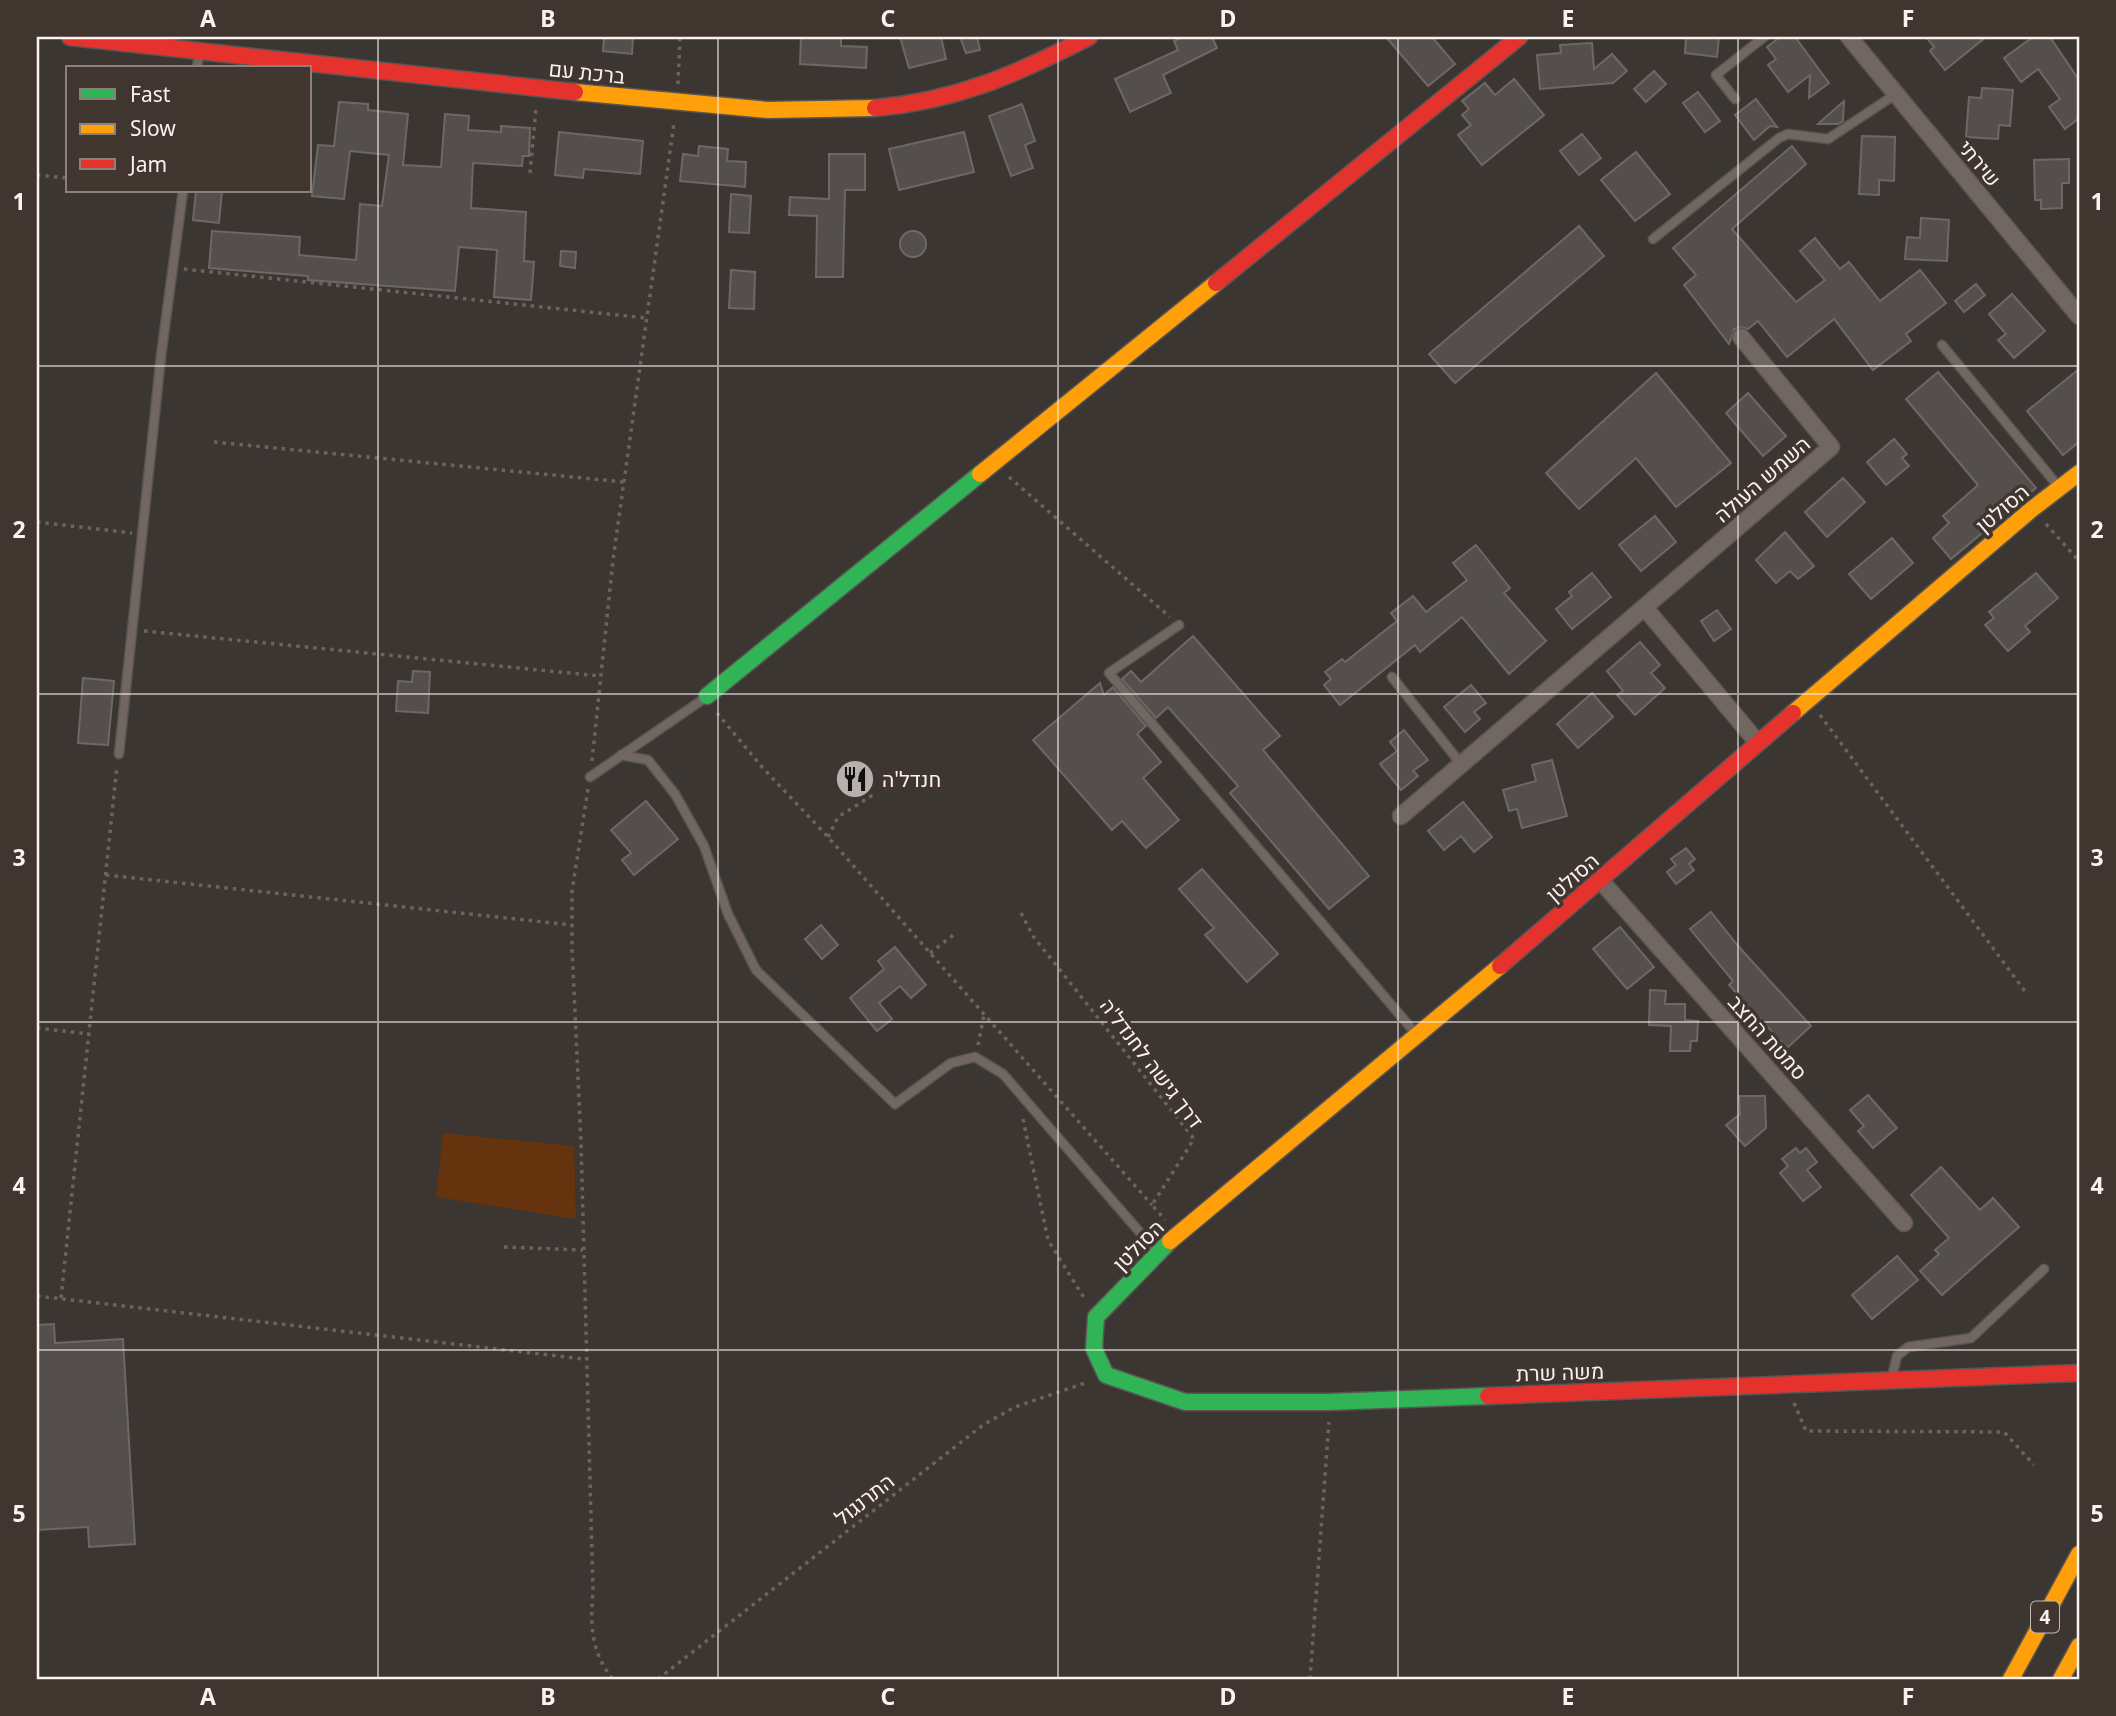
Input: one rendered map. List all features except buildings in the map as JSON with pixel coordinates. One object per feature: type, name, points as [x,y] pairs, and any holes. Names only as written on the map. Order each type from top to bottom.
[{"type":"main road","name":"ברכת עם","points":[[70,37],[538,88],[797,109],[914,104],[985,85],[1089,37]]},
{"type":"main road","points":[[707,696],[1519,37]]},
{"type":"main road","name":"הסולטן","points":[[1096,1317],[1178,1233],[1418,1037],[1809,699],[2032,509],[2079,473]]},
{"type":"main road","points":[[1096,1317],[1094,1349],[1106,1375]]},
{"type":"main road","name":"משה שרת","points":[[1106,1375],[1185,1402],[1344,1401],[2079,1374]]},
{"type":"main road","name":"4","points":[[2011,1679],[2079,1554]]},
{"type":"main road","name":"4","points":[[2061,1679],[2079,1646]]},
{"type":"street","name":"שירתי","points":[[1849,37],[2079,316]]},
{"type":"street","name":"השמש העולה","points":[[1401,816],[1831,447],[1741,337]]},
{"type":"street","points":[[1645,608],[1758,743]]},
{"type":"street","name":"סמטת החצב","points":[[1600,880],[1904,1223]]},
{"type":"lane","points":[[1735,99],[1717,75],[1765,37]]},
{"type":"lane","points":[[197,66],[199,51]]},
{"type":"lane","points":[[1653,240],[1779,138],[1788,134],[1828,139],[1896,94]]},
{"type":"lane","points":[[119,754],[172,268],[183,192]]},
{"type":"lane","points":[[1942,345],[2060,488]]},
{"type":"lane","points":[[1179,625],[1109,673],[1418,1037]]},
{"type":"lane","points":[[1392,677],[1461,764]]},
{"type":"lane","points":[[590,777],[707,696]]},
{"type":"lane","points":[[621,755],[649,760],[675,794],[704,846],[728,914],[756,970],[895,1104],[951,1063],[975,1057],[1003,1074],[1158,1253]]},
{"type":"lane","points":[[1891,1381],[1897,1356],[1908,1347],[1971,1338],[2044,1269]]},
{"type":"path","points":[[613,1679],[599,1659],[591,1630],[593,1592],[572,891],[590,777],[624,482],[677,101],[680,37]]},
{"type":"path","points":[[530,173],[538,88]]},
{"type":"path","points":[[37,175],[66,178]]},
{"type":"path","points":[[172,268],[646,318]]},
{"type":"path","points":[[214,442],[624,482]]},
{"type":"path","points":[[992,462],[1179,625]]},
{"type":"path","points":[[2032,509],[2079,561]]},
{"type":"path","points":[[37,522],[142,534]]},
{"type":"path","points":[[132,630],[600,676]]},
{"type":"path","points":[[707,696],[723,721],[1178,1233]]},
{"type":"path","points":[[1809,699],[2027,993]]},
{"type":"path","points":[[61,1299],[119,754]]},
{"type":"path","points":[[828,837],[838,817],[876,793]]},
{"type":"path","points":[[106,874],[572,925]]},
{"type":"path","name":"דרך גישה לחנדל'ה","points":[[1021,913],[1033,936],[1194,1139],[1153,1205]]},
{"type":"path","points":[[930,953],[956,933]]},
{"type":"path","points":[[975,1057],[984,1015]]},
{"type":"path","points":[[37,1028],[89,1034]]},
{"type":"path","points":[[1016,1089],[1048,1240],[1096,1317]]},
{"type":"path","points":[[504,1247],[583,1250]]},
{"type":"path","points":[[37,1296],[585,1359]]},
{"type":"path","name":"התרנגול","points":[[658,1679],[983,1425],[1014,1407],[1106,1375]]},
{"type":"path","points":[[1787,1384],[1806,1431],[2004,1432],[2034,1465]]},
{"type":"path","points":[[1310,1679],[1330,1415],[1344,1401]]},
{"type":"shaded area","points":[[443,1133],[574,1146],[576,1219],[436,1197]]},
{"type":"traffic: fast","points":[[707,696],[980,474]]},
{"type":"traffic: fast","points":[[1170,1241],[1096,1317],[1094,1349],[1106,1375],[1185,1402],[1328,1402],[1488,1396]]},
{"type":"traffic: slow","points":[[575,92],[768,110],[875,108]]},
{"type":"traffic: slow","points":[[980,474],[1216,283]]},
{"type":"traffic: slow","points":[[1793,713],[2032,509],[2079,473]]},
{"type":"traffic: slow","points":[[1170,1241],[1500,966]]},
{"type":"traffic: slow","points":[[2011,1679],[2079,1554]]},
{"type":"traffic: slow","points":[[2061,1679],[2079,1646]]},
{"type":"traffic: jam","points":[[70,37],[575,92]]},
{"type":"traffic: jam","points":[[875,108],[932,99],[985,84],[1037,63],[1089,37]]},
{"type":"traffic: jam","points":[[1216,283],[1519,37]]},
{"type":"traffic: jam","points":[[1500,966],[1793,713]]},
{"type":"traffic: jam","points":[[1488,1396],[2079,1373]]},
{"type":"place","name":"חנדל'ה","points":[[855,779]]}]
